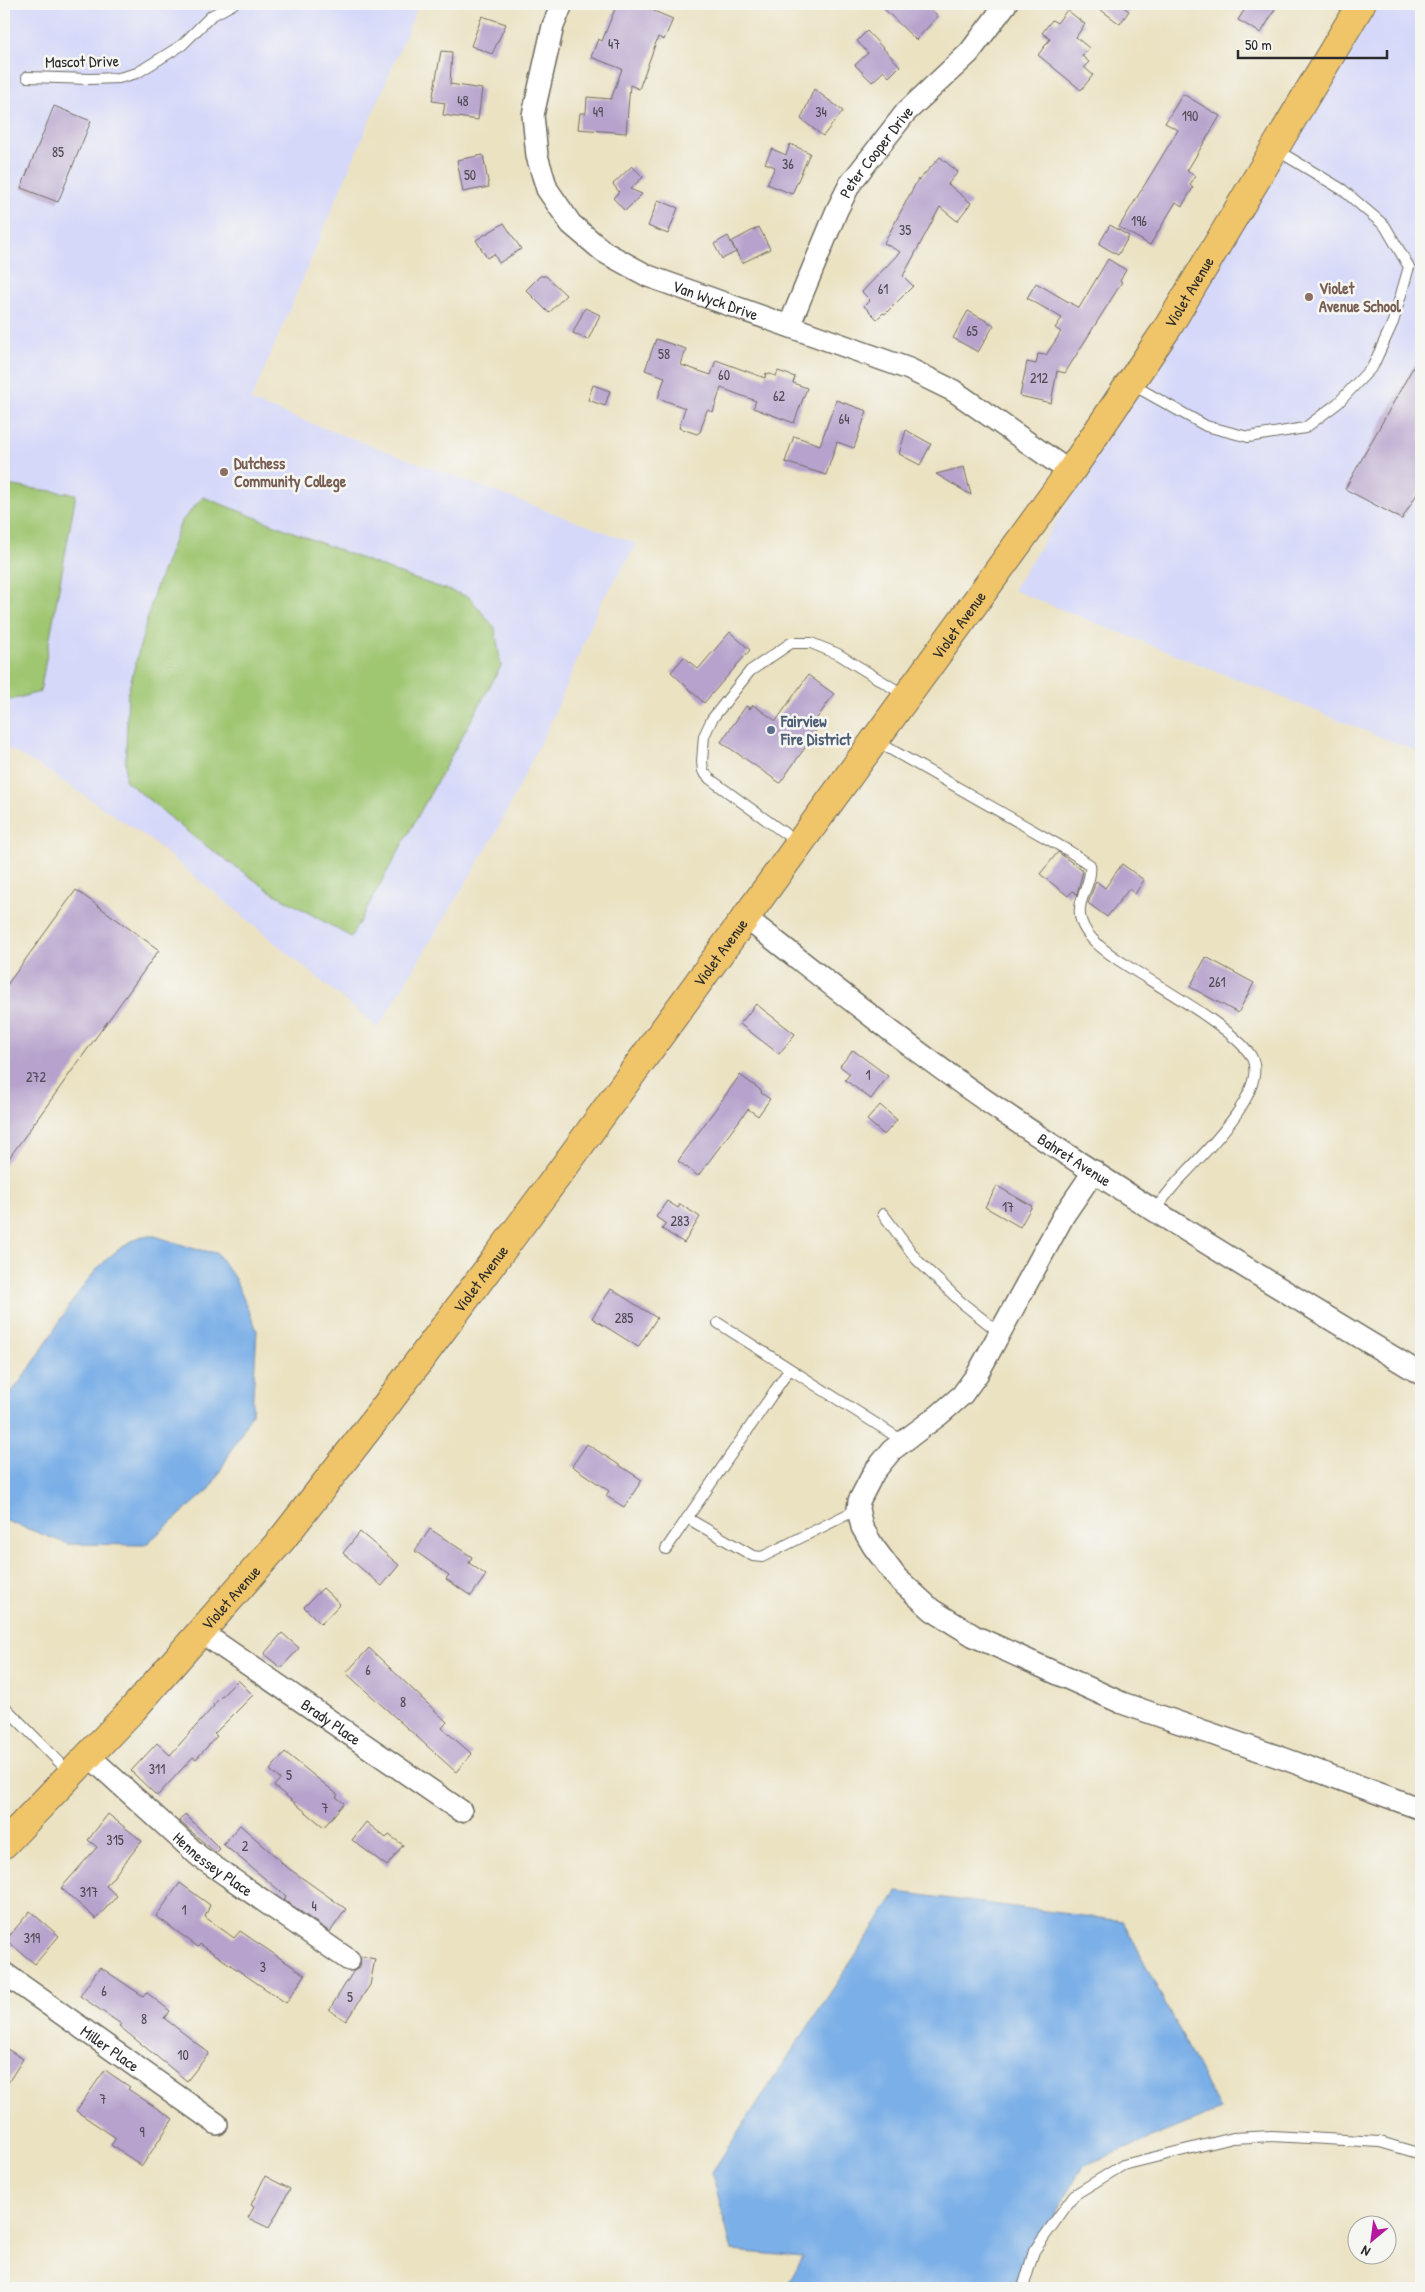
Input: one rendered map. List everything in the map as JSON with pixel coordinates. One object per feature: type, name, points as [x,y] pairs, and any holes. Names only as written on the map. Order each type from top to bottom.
[{"type":"main road","name":"Violet Avenue","points":[[4,1844],[133,1709],[283,1538],[381,1412],[564,1167],[1070,472],[1168,327],[1361,4]]},
{"type":"street","name":"Van Wyck Drive","points":[[562,4],[553,26],[533,115],[537,156],[547,189],[571,224],[604,252],[648,276],[909,369],[954,391],[1070,472]]},
{"type":"street","name":"Peter Cooper Drive","points":[[789,326],[837,210],[850,184],[906,112],[969,53],[1006,4]]},
{"type":"street","name":"Bahret Avenue","points":[[746,918],[936,1066],[1004,1113],[1210,1247],[1421,1374]]},
{"type":"street","points":[[1094,1171],[1064,1215],[978,1373],[962,1395],[939,1415],[892,1450],[874,1472],[858,1509],[862,1527],[873,1546],[897,1578],[932,1610],[974,1636],[1122,1703],[1285,1759],[1421,1809]]},
{"type":"street","name":"Brady Place","points":[[201,1632],[461,1811]]},
{"type":"street","name":"Hennessey Place","points":[[80,1764],[200,1857],[349,1960]]},
{"type":"street","name":"Miller Place","points":[[4,1974],[217,2124]]},
{"type":"lane","name":"Mascot Drive","points":[[27,77],[90,80],[119,78],[137,73],[182,45],[211,16],[234,4]]},
{"type":"lane","points":[[1130,384],[1206,426],[1248,437],[1305,428],[1338,403],[1373,366],[1393,322],[1410,268],[1386,226],[1343,190],[1274,149]]},
{"type":"lane","points":[[799,844],[710,779],[703,771],[704,736],[712,719],[750,671],[792,642],[811,643],[838,654],[907,696]]},
{"type":"lane","points":[[875,741],[909,762],[1070,851],[1090,865],[1092,875],[1081,900],[1081,920],[1092,938],[1118,960],[1229,1033],[1251,1056],[1254,1070],[1249,1092],[1238,1111],[1222,1133],[1154,1210]]},
{"type":"lane","points":[[883,1214],[917,1260],[961,1302],[1000,1333]]},
{"type":"lane","points":[[718,1323],[788,1370],[903,1441]]},
{"type":"lane","points":[[666,1549],[788,1370]]},
{"type":"lane","points":[[687,1518],[753,1556],[762,1557],[858,1509]]},
{"type":"lane","points":[[4,1706],[80,1764]]},
{"type":"lane","points":[[1023,2288],[1034,2251],[1074,2195],[1123,2165],[1233,2138],[1252,2137],[1380,2142],[1421,2154]]},
{"type":"shaded area","name":"Dutchess Community College","points":[[4,4],[419,4],[251,401],[637,544],[599,606],[555,713],[496,833],[378,1028],[148,838],[46,770],[4,746]]},
{"type":"shaded area","name":"Violet Avenue School","points":[[1380,4],[1421,4],[1421,753],[1013,590]]},
{"type":"green space","points":[[4,485],[76,494],[40,692],[6,701],[4,699]]},
{"type":"green space","points":[[203,497],[406,576],[469,597],[495,628],[501,666],[351,937],[270,891],[195,838],[125,780],[128,692],[154,593],[181,522]]},
{"type":"water","points":[[142,1236],[155,1236],[195,1249],[217,1253],[235,1279],[257,1330],[252,1413],[210,1489],[145,1545],[68,1544],[4,1520],[4,1400],[37,1358],[82,1287],[100,1266],[119,1249]]},
{"type":"water","points":[[897,1892],[1123,1921],[1220,2110],[1083,2166],[1013,2288],[869,2288],[861,2284],[859,2288],[786,2288],[803,2257],[732,2251],[712,2172]]},
{"type":"building","points":[[617,4],[637,4],[673,19],[664,40],[658,37],[639,89],[630,85],[626,133],[578,129],[580,113],[586,113],[587,97],[611,99],[622,69],[591,57],[598,39],[602,41]]},
{"type":"building","points":[[879,4],[925,4],[938,16],[916,40]]},
{"type":"building","points":[[1093,4],[1119,4],[1129,11],[1120,24]]},
{"type":"building","points":[[1248,4],[1278,4],[1261,33],[1238,20]]},
{"type":"building","points":[[1067,10],[1085,24],[1076,37],[1089,48],[1082,56],[1089,62],[1084,67],[1093,75],[1081,90],[1038,55],[1050,39],[1042,33],[1052,20],[1057,23]]},
{"type":"building","points":[[482,16],[506,24],[492,54],[471,46]]},
{"type":"building","points":[[867,31],[900,66],[889,77],[884,71],[872,82],[855,65],[868,53],[857,41]]},
{"type":"building","points":[[441,51],[452,52],[450,84],[482,89],[478,120],[443,115],[445,103],[432,101]]},
{"type":"building","points":[[814,89],[843,111],[823,136],[801,119]]},
{"type":"building","points":[[1183,94],[1220,116],[1187,171],[1195,176],[1190,185],[1193,188],[1182,206],[1176,202],[1150,245],[1119,227],[1178,130],[1165,123]]},
{"type":"building","points":[[54,106],[91,121],[58,202],[21,188]]},
{"type":"building","points":[[790,144],[810,153],[792,194],[767,184],[775,167],[765,163],[772,149],[786,155]]},
{"type":"building","points":[[483,155],[489,187],[463,192],[457,160]]},
{"type":"building","points":[[940,157],[958,172],[948,184],[971,203],[957,221],[940,207],[903,276],[913,286],[885,314],[883,313],[877,319],[864,306],[870,300],[862,292],[900,252],[884,243],[918,179]]},
{"type":"building","points":[[632,166],[643,177],[630,189],[642,194],[625,211],[613,198],[619,192],[613,184]]},
{"type":"building","points":[[658,200],[678,208],[668,234],[648,226]]},
{"type":"building","points":[[504,223],[521,249],[499,263],[494,254],[487,258],[476,240]]},
{"type":"building","points":[[1110,225],[1129,236],[1118,255],[1099,244]]},
{"type":"building","points":[[759,227],[770,249],[742,263],[731,242]]},
{"type":"building","points":[[728,236],[736,252],[722,259],[714,244]]},
{"type":"building","points":[[1108,259],[1126,270],[1120,281],[1122,282],[1065,373],[1057,371],[1051,403],[1020,396],[1027,362],[1036,364],[1038,354],[1046,355],[1061,332],[1055,328],[1062,318],[1027,298],[1036,283],[1079,308]]},
{"type":"building","points":[[540,276],[546,276],[566,295],[549,313],[526,290]]},
{"type":"building","points":[[585,308],[600,315],[588,340],[573,333]]},
{"type":"building","points":[[968,311],[994,325],[978,352],[953,338]]},
{"type":"building","points":[[656,339],[686,349],[681,365],[711,375],[716,360],[765,378],[766,373],[776,376],[778,371],[795,377],[793,383],[807,388],[794,423],[753,408],[756,401],[721,388],[713,412],[707,410],[700,432],[697,434],[679,428],[685,408],[658,398],[665,377],[645,370]]},
{"type":"building","name":"Violet Avenue School","points":[[1421,353],[1421,487],[1402,519],[1345,489]]},
{"type":"building","points":[[593,385],[610,391],[605,406],[588,400]]},
{"type":"building","points":[[836,400],[867,411],[854,448],[837,442],[826,475],[785,462],[794,436],[820,445]]},
{"type":"building","points":[[906,430],[931,444],[920,465],[899,454]]},
{"type":"building","points":[[964,467],[971,495],[936,474]]},
{"type":"building","points":[[730,632],[750,650],[704,703],[671,672],[684,657],[698,669]]},
{"type":"building","name":"Fairview Fire District","points":[[808,675],[834,694],[810,728],[816,732],[780,783],[721,742],[746,706],[750,709],[753,705],[776,721]]},
{"type":"building","points":[[1058,852],[1083,871],[1077,894],[1073,891],[1068,896],[1040,874]]},
{"type":"building","points":[[1122,864],[1144,880],[1135,894],[1129,889],[1107,917],[1088,903],[1096,881],[1105,888]]},
{"type":"building","points":[[76,890],[159,950],[4,1165],[4,989]]},
{"type":"building","points":[[1206,957],[1254,983],[1238,1013],[1190,987]]},
{"type":"building","points":[[756,1004],[795,1034],[779,1054],[740,1024]]},
{"type":"building","points":[[853,1050],[888,1076],[871,1099],[845,1080],[850,1074],[840,1066]]},
{"type":"building","points":[[740,1075],[770,1099],[758,1116],[748,1109],[698,1176],[678,1161]]},
{"type":"building","points":[[880,1105],[897,1120],[884,1135],[867,1120]]},
{"type":"building","points":[[997,1186],[1032,1206],[1020,1227],[985,1207]]},
{"type":"building","points":[[667,1201],[678,1208],[680,1204],[700,1217],[684,1243],[662,1229],[666,1224],[656,1217]]},
{"type":"building","points":[[611,1289],[657,1318],[638,1347],[592,1318]]},
{"type":"building","points":[[587,1444],[642,1480],[624,1507],[606,1496],[609,1491],[572,1466]]},
{"type":"building","points":[[430,1529],[472,1557],[469,1563],[486,1575],[471,1596],[446,1579],[449,1575],[415,1551]]},
{"type":"building","points":[[360,1532],[399,1565],[382,1586],[343,1553]]},
{"type":"building","points":[[323,1588],[340,1604],[321,1624],[304,1607]]},
{"type":"building","points":[[282,1633],[299,1648],[281,1668],[264,1654]]},
{"type":"building","points":[[369,1648],[447,1722],[442,1728],[472,1754],[456,1772],[346,1673]]},
{"type":"building","points":[[238,1680],[253,1695],[214,1734],[217,1736],[196,1759],[193,1757],[157,1796],[131,1771],[157,1743],[170,1755],[213,1705]]},
{"type":"building","points":[[285,1752],[338,1795],[336,1797],[344,1803],[324,1827],[274,1786],[280,1779],[270,1770]]},
{"type":"building","points":[[108,1814],[142,1841],[106,1886],[117,1896],[96,1919],[61,1888],[97,1847],[88,1840]]},
{"type":"building","points":[[185,1814],[220,1849],[216,1853],[179,1821]]},
{"type":"building","points":[[366,1822],[386,1838],[389,1835],[403,1845],[387,1866],[352,1840]]},
{"type":"building","points":[[240,1825],[281,1863],[346,1909],[330,1932],[284,1900],[286,1896],[223,1844]]},
{"type":"building","points":[[180,1883],[210,1905],[205,1917],[234,1938],[240,1931],[305,1975],[286,2003],[200,1944],[198,1947],[156,1916]]},
{"type":"building","points":[[30,1911],[59,1936],[35,1964],[6,1940]]},
{"type":"building","points":[[361,1956],[375,1959],[370,1985],[346,2021],[329,2010],[353,1972],[360,1967]]},
{"type":"building","points":[[100,1967],[143,1996],[146,1992],[170,2011],[164,2018],[209,2053],[187,2081],[119,2026],[121,2024],[80,1996]]},
{"type":"building","points":[[4,2047],[23,2059],[4,2089]]},
{"type":"building","points":[[105,2070],[130,2087],[128,2089],[173,2119],[142,2166],[111,2145],[116,2138],[76,2111]]},
{"type":"building","points":[[265,2176],[290,2189],[269,2228],[248,2218],[254,2207],[251,2205]]},
{"type":"place","name":"Violet Avenue School","points":[[1309,297]]},
{"type":"place","name":"Dutchess Community College","points":[[224,472]]},
{"type":"place","name":"Fairview Fire District","points":[[771,730]]}]
